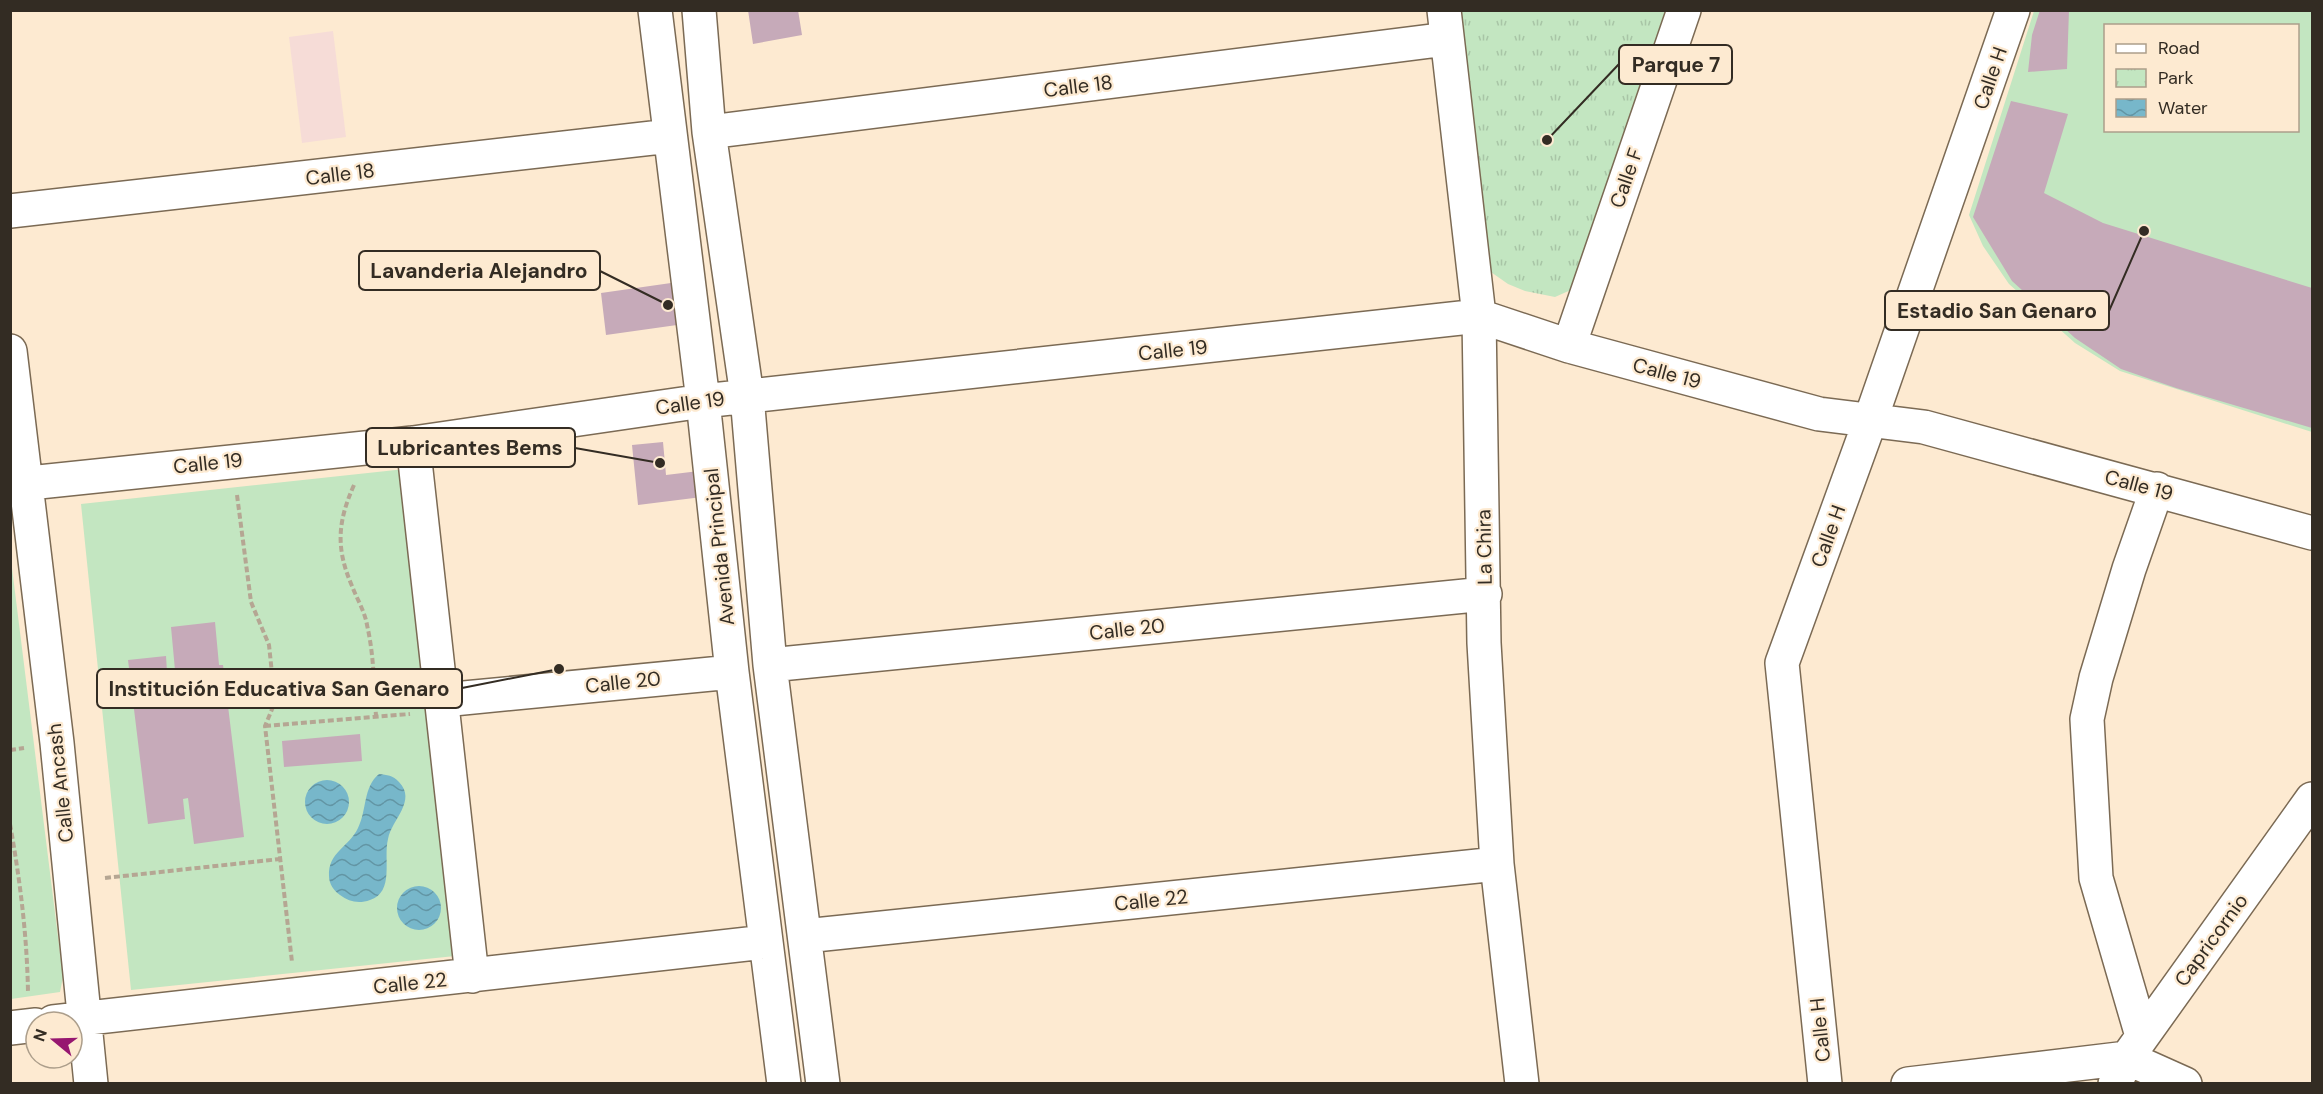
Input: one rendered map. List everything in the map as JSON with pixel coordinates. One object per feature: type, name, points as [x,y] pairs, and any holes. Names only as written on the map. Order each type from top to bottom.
[{"type":"street","name":"Avenida Principal","points":[[655,10],[703,401],[732,672],[784,1083]]},
{"type":"street","name":"Avenida Principal","points":[[699,10],[709,132],[747,396],[770,665],[823,1083]]},
{"type":"street","name":"Calle F","points":[[1569,346],[1683,10]]},
{"type":"street","name":"Calle H","points":[[1825,1083],[1782,663],[1870,421],[2013,10]]},
{"type":"street","name":"Calle 18","points":[[709,132],[1445,25]]},
{"type":"street","name":"La Chira","points":[[1445,25],[1479,316],[1484,643],[1497,864],[1522,1083]]},
{"type":"street","name":"Calle 18","points":[[10,211],[670,136]]},
{"type":"street","name":"Calle 19","points":[[18,484],[413,443],[703,401],[1479,316],[1569,346],[1819,414],[1924,427],[2313,533]]},
{"type":"street","name":"Calle Ancash","points":[[10,351],[18,484],[57,743],[70,882],[45,1010]]},
{"type":"street","points":[[413,443],[472,976]]},
{"type":"street","points":[[2128,1059],[2096,878],[2087,720],[2100,667],[2157,489]]},
{"type":"street","name":"Calle 20","points":[[770,665],[1485,594]]},
{"type":"street","name":"Calle 20","points":[[443,706],[732,672]]},
{"type":"street","name":"Capricornio","points":[[2128,1059],[2313,799]]},
{"type":"street","name":"Calle 22","points":[[805,936],[1497,864]]},
{"type":"street","name":"Calle 22","points":[[84,1018],[766,942]]},
{"type":"street","points":[[1908,1083],[2027,1076],[2128,1059],[2185,1083]]},
{"type":"street","name":"Calle Ancash","points":[[81,1070],[91,1083]]},
{"type":"path","points":[[375,446],[352,487],[340,524],[339,548],[345,569],[367,622],[373,661],[376,716]]},
{"type":"path","points":[[233,461],[251,602],[269,645],[275,702],[265,726],[296,995]]},
{"type":"path","points":[[265,726],[376,716],[443,706]]},
{"type":"path","points":[[10,824],[21,887],[27,953],[40,1010]]},
{"type":"path","points":[[70,882],[280,859]]},
{"type":"shaded area","points":[[333,31],[346,137],[302,143],[289,37]]},
{"type":"green space","points":[[1457,11],[1665,11],[1573,289],[1555,297],[1525,291],[1508,284],[1488,270]]},
{"type":"green space","points":[[2034,11],[2312,11],[2312,432],[2120,371],[2075,343],[2009,284],[1983,246],[1969,215]]},
{"type":"green space","points":[[405,469],[455,956],[131,990],[81,504]]},
{"type":"green space","points":[[10,552],[63,977],[60,992],[11,999]]},
{"type":"water","points":[[379,774],[392,777],[399,782],[404,789],[404,803],[388,839],[383,890],[370,900],[354,902],[343,897],[334,889],[329,879],[330,868],[335,855],[358,828],[370,785]]},
{"type":"water","points":[[327,780],[343,786],[349,802],[343,818],[327,824],[311,818],[305,802],[311,786]]},
{"type":"water","points":[[419,886],[435,892],[441,908],[435,924],[419,930],[403,924],[397,908],[403,892]]},
{"type":"building","points":[[748,10],[798,10],[802,35],[753,44]]},
{"type":"building","points":[[2040,10],[2069,10],[2067,69],[2028,72],[2032,35]]},
{"type":"building","points":[[2011,101],[2068,114],[2044,193],[2103,223],[2312,288],[2312,428],[2176,388],[2121,369],[2075,338],[2012,281],[1973,217]]},
{"type":"building","points":[[671,283],[677,325],[606,335],[601,293]]},
{"type":"building","points":[[663,442],[666,475],[699,471],[702,497],[638,505],[632,445]]},
{"type":"building","points":[[215,622],[219,665],[223,665],[244,837],[194,844],[188,798],[183,799],[185,819],[148,824],[128,660],[166,656],[167,672],[175,670],[171,627]]},
{"type":"building","points":[[360,734],[362,761],[284,767],[282,741]]},
{"type":"place","name":"Parque 7","points":[[1547,140]]},
{"type":"place","name":"Estadio San Genaro","points":[[2144,231]]},
{"type":"place","name":"Lavanderia Alejandro","points":[[668,305]]},
{"type":"place","name":"Lubricantes Bems","points":[[660,463]]},
{"type":"place","name":"Institución Educativa San Genaro","points":[[559,669]]}]
